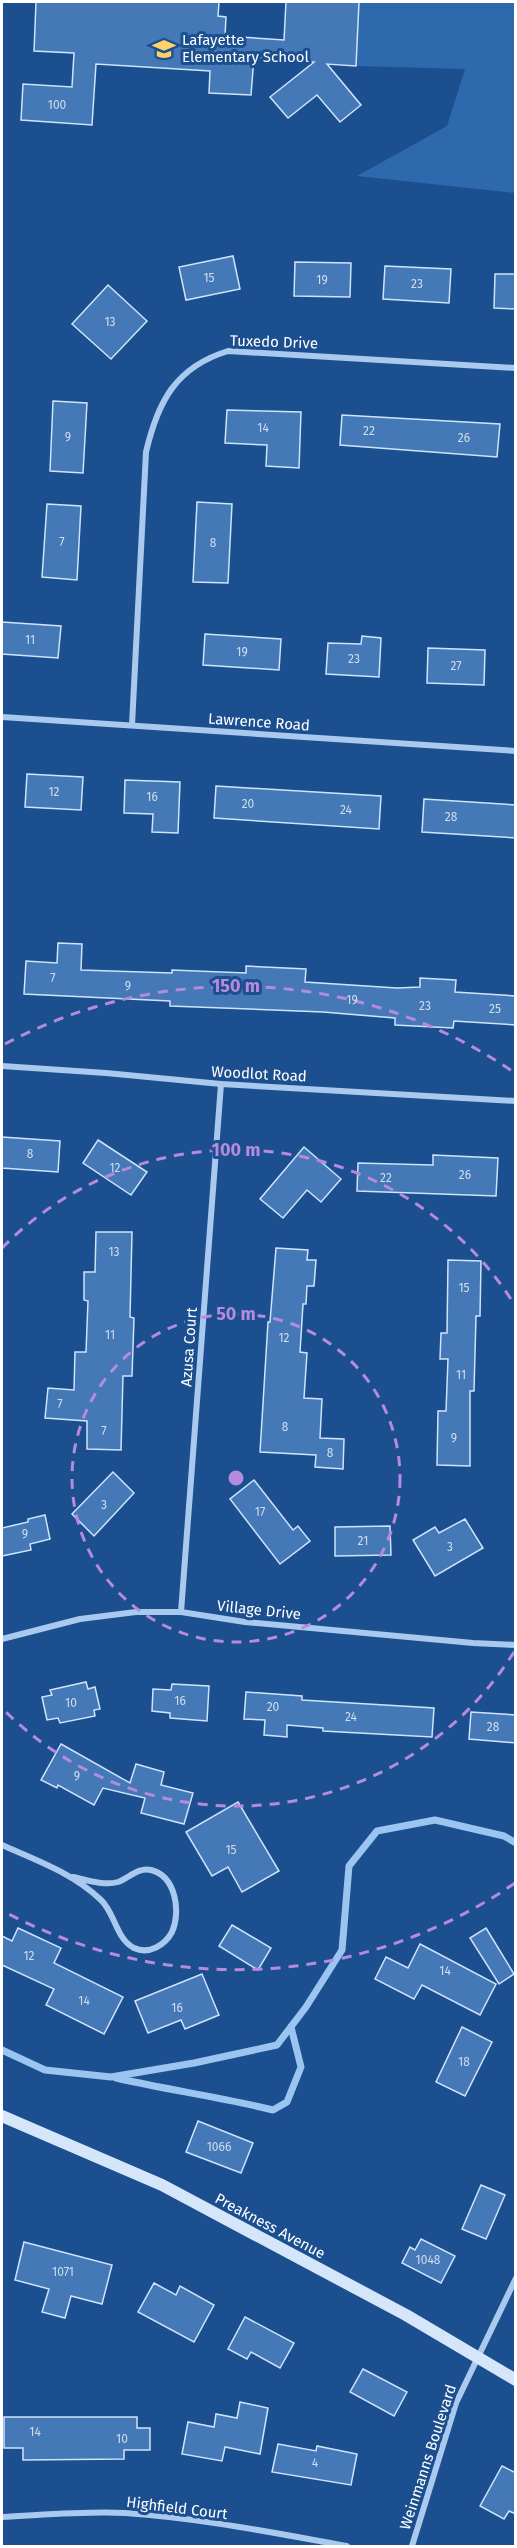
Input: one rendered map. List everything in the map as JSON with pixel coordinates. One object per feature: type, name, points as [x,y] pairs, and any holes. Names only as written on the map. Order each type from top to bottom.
[{"type":"main road","name":"Preakness Avenue","points":[[2,2116],[162,2186],[396,2309],[516,2380]]},
{"type":"street","name":"Tuxedo Drive","points":[[132,725],[146,452],[152,425],[163,401],[177,381],[201,361],[228,351],[516,368]]},
{"type":"street","name":"Lawrence Road","points":[[2,717],[516,751]]},
{"type":"street","name":"Woodlot Road","points":[[2,1066],[106,1072],[221,1084],[516,1101]]},
{"type":"street","name":"Azusa Court","points":[[181,1612],[221,1084]]},
{"type":"street","name":"Village Drive","points":[[2,1638],[80,1619],[136,1612],[181,1612],[245,1622],[516,1645]]},
{"type":"street","points":[[2,1845],[73,1877],[105,1883],[117,1882],[138,1870],[150,1869],[162,1875],[171,1886],[176,1900],[176,1916],[172,1931],[164,1943],[157,1948],[145,1951],[134,1948],[124,1939],[103,1901],[73,1877]]},
{"type":"street","name":"Weinmanns Boulevard","points":[[411,2547],[456,2403],[516,2278]]},
{"type":"street","name":"Highfield Court","points":[[2,2517],[77,2512],[126,2513],[211,2523],[347,2547]]},
{"type":"shaded area","points":[[359,2],[515,2],[515,193],[357,176],[447,126],[465,69],[356,66]]},
{"type":"building","points":[[36,2],[219,2],[218,16],[226,17],[225,36],[284,40],[286,2],[359,2],[356,66],[327,64],[361,105],[340,122],[317,95],[288,118],[270,97],[314,62],[254,57],[251,95],[209,93],[210,71],[96,64],[92,125],[21,120],[23,84],[72,87],[74,53],[34,51]]},
{"type":"building","points":[[233,256],[240,289],[186,300],[179,267]]},
{"type":"building","points":[[295,262],[351,263],[350,297],[294,296]]},
{"type":"building","points":[[385,266],[451,269],[449,303],[383,299]]},
{"type":"building","points":[[495,274],[516,274],[516,309],[494,308]]},
{"type":"building","points":[[108,285],[147,321],[111,359],[72,324]]},
{"type":"building","points":[[53,401],[87,403],[83,473],[50,471]]},
{"type":"building","points":[[227,410],[301,412],[299,468],[266,466],[267,445],[225,443]]},
{"type":"building","points":[[342,415],[500,424],[497,457],[340,445]]},
{"type":"building","points":[[197,502],[232,504],[228,583],[193,582]]},
{"type":"building","points":[[47,504],[81,506],[77,580],[42,577]]},
{"type":"building","points":[[2,622],[61,626],[58,658],[2,654]]},
{"type":"building","points":[[205,634],[281,639],[279,670],[203,665]]},
{"type":"building","points":[[362,636],[381,638],[379,677],[326,674],[328,643],[361,644]]},
{"type":"building","points":[[428,648],[485,650],[484,685],[427,683]]},
{"type":"building","points":[[27,774],[83,777],[81,810],[25,807]]},
{"type":"building","points":[[125,780],[180,782],[178,833],[152,832],[153,814],[124,813]]},
{"type":"building","points":[[216,786],[381,796],[379,829],[214,818]]},
{"type":"building","points":[[424,799],[516,805],[516,838],[422,832]]},
{"type":"building","points":[[58,943],[82,944],[81,970],[246,973],[246,966],[306,969],[305,982],[397,988],[420,987],[420,978],[456,980],[455,992],[516,996],[516,1025],[454,1021],[453,1028],[395,1025],[395,1018],[323,1012],[170,1006],[170,1001],[24,994],[26,961],[57,963]]},
{"type":"building","points":[[2,1137],[60,1141],[58,1172],[2,1168]]},
{"type":"building","points":[[98,1140],[147,1172],[131,1195],[83,1163]]},
{"type":"building","points":[[304,1147],[341,1179],[321,1202],[307,1190],[283,1218],[260,1199]]},
{"type":"building","points":[[433,1155],[498,1158],[496,1196],[357,1191],[358,1163],[433,1165]]},
{"type":"building","points":[[96,1232],[132,1232],[130,1317],[134,1318],[132,1376],[123,1376],[121,1450],[87,1449],[87,1421],[45,1418],[48,1388],[74,1390],[75,1352],[86,1352],[88,1301],[84,1300],[84,1272],[95,1272]]},
{"type":"building","points":[[276,1248],[308,1250],[307,1260],[316,1260],[314,1286],[307,1286],[306,1304],[303,1304],[300,1352],[307,1353],[304,1398],[322,1399],[320,1438],[344,1439],[343,1469],[315,1467],[316,1455],[260,1452],[268,1322],[270,1322]]},
{"type":"building","points":[[448,1260],[481,1261],[480,1316],[476,1316],[474,1391],[470,1391],[470,1466],[437,1465],[438,1411],[446,1411],[448,1359],[440,1359],[441,1333],[447,1333]]},
{"type":"building","points":[[113,1472],[134,1493],[94,1536],[72,1514]]},
{"type":"building","points":[[254,1480],[293,1530],[298,1526],[310,1541],[280,1564],[230,1499]]},
{"type":"building","points":[[45,1515],[50,1539],[30,1544],[31,1550],[2,1556],[2,1528]]},
{"type":"building","points":[[465,1519],[483,1548],[435,1576],[413,1540],[435,1527],[439,1533]]},
{"type":"building","points":[[390,1526],[391,1555],[335,1556],[335,1527]]},
{"type":"building","points":[[86,1682],[88,1689],[95,1687],[100,1709],[94,1710],[95,1716],[60,1723],[58,1718],[47,1720],[42,1697],[52,1695],[50,1690]]},
{"type":"building","points":[[172,1684],[209,1686],[207,1721],[170,1718],[170,1713],[152,1711],[153,1689],[171,1690]]},
{"type":"building","points":[[246,1692],[302,1696],[302,1700],[434,1708],[432,1737],[323,1731],[323,1728],[287,1725],[287,1737],[264,1735],[265,1720],[244,1719]]},
{"type":"building","points":[[471,1712],[516,1715],[516,1743],[469,1739]]},
{"type":"building","points":[[61,1744],[130,1783],[136,1764],[164,1772],[161,1785],[193,1793],[184,1824],[141,1813],[145,1798],[103,1788],[94,1805],[58,1785],[57,1788],[41,1780]]},
{"type":"building","points":[[238,1802],[279,1871],[242,1892],[228,1867],[212,1876],[186,1832]]},
{"type":"building","points":[[232,1925],[271,1948],[258,1970],[219,1946]]},
{"type":"building","points":[[18,1928],[61,1948],[54,1963],[123,1997],[104,2034],[46,2005],[54,1989],[2,1965],[2,1936],[12,1941]]},
{"type":"building","points":[[486,1928],[514,1974],[499,1984],[470,1938]]},
{"type":"building","points":[[420,1944],[496,1984],[480,2015],[422,1985],[414,1999],[375,1979],[386,1957],[408,1968]]},
{"type":"building","points":[[202,1974],[219,2015],[185,2029],[181,2020],[148,2033],[135,2001]]},
{"type":"building","points":[[462,2027],[492,2042],[465,2096],[436,2082]]},
{"type":"building","points":[[198,2121],[253,2143],[241,2173],[186,2152]]},
{"type":"building","points":[[481,2185],[505,2195],[486,2239],[462,2229]]},
{"type":"building","points":[[421,2239],[455,2256],[441,2283],[402,2263],[410,2247],[415,2250]]},
{"type":"building","points":[[24,2242],[112,2265],[102,2304],[71,2296],[65,2318],[42,2312],[49,2289],[15,2280]]},
{"type":"building","points":[[154,2283],[176,2295],[180,2286],[214,2305],[194,2342],[138,2312]]},
{"type":"building","points":[[245,2317],[294,2343],[280,2368],[251,2352],[247,2359],[228,2349]]},
{"type":"building","points":[[363,2369],[407,2392],[394,2416],[350,2392]]},
{"type":"building","points":[[240,2402],[268,2408],[260,2454],[225,2447],[222,2461],[182,2454],[188,2422],[214,2427],[216,2414],[237,2418]]},
{"type":"building","points":[[4,2417],[137,2417],[137,2428],[150,2428],[150,2450],[124,2450],[124,2459],[23,2460],[23,2448],[4,2448]]},
{"type":"building","points":[[278,2444],[316,2451],[317,2446],[357,2454],[351,2485],[272,2472]]},
{"type":"building","points":[[502,2466],[516,2473],[516,2514],[509,2511],[504,2519],[480,2506]]},
{"type":"waterway","points":[[2,2050],[45,2070],[111,2077],[194,2063],[277,2045],[306,2007],[342,1950],[349,1866],[377,1831],[435,1820],[504,1836],[516,1843]]},
{"type":"waterway","points":[[116,2078],[273,2110],[287,2102],[301,2067],[291,2027]]},
{"type":"place","name":"Lafayette Elementary School","points":[[164,49]]}]
